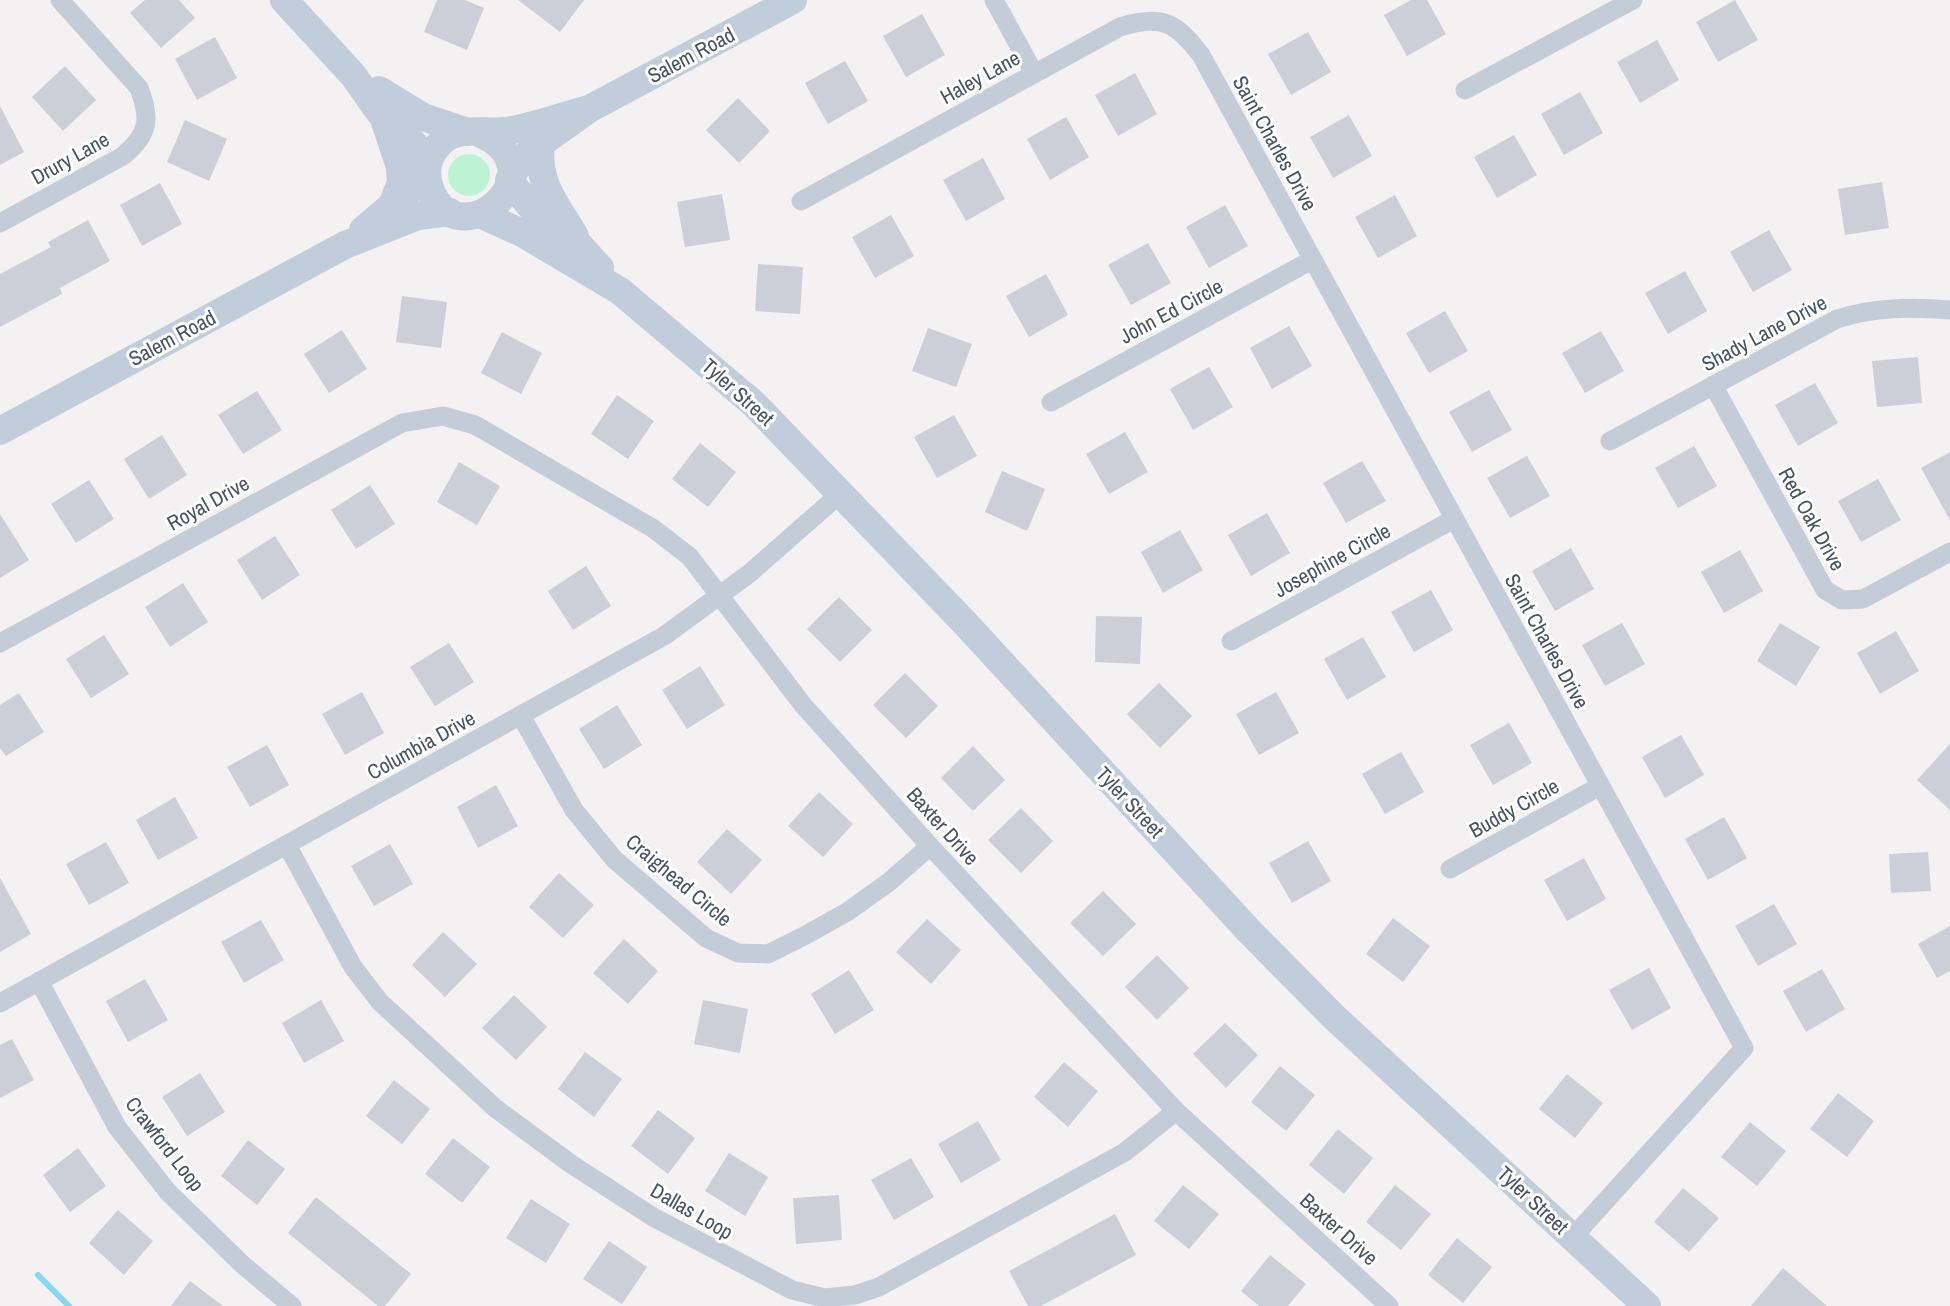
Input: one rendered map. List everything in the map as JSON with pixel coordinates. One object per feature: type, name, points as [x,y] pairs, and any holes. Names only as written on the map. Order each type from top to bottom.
[{"type":"street","name":"Drury Lane","points":[[0,223],[123,156],[137,144],[145,131],[145,103],[139,88],[60,0]]},
{"type":"street","points":[[284,0],[353,75],[389,129],[400,167],[401,182],[393,204]]},
{"type":"street","name":"Salem Road","points":[[510,177],[530,151],[589,109],[793,0]]},
{"type":"street","points":[[993,0],[1034,73]]},
{"type":"street","points":[[1465,90],[1633,0]]},
{"type":"street","name":"Haley Lane","points":[[801,201],[1120,27],[1155,20],[1185,34]]},
{"type":"street","name":"Saint Charles Drive","points":[[1185,34],[1201,55],[1744,1048],[1573,1237]]},
{"type":"street","points":[[353,75],[423,117],[492,139],[502,148],[509,161],[510,177],[502,200],[492,209],[480,214],[469,216],[450,212],[430,191],[427,170],[418,149],[397,124],[380,113]]},
{"type":"street","name":"Salem Road","points":[[474,132],[526,127],[589,109]]},
{"type":"street","points":[[427,170],[438,145],[446,138],[474,132]]},
{"type":"street","points":[[541,142],[541,177],[582,247]]},
{"type":"street","name":"Salem Road","points":[[345,245],[393,204],[427,170]]},
{"type":"street","name":"Tyler Street","points":[[510,177],[535,212],[582,247],[620,291],[754,404],[983,643],[1250,932],[1334,1017],[1647,1306]]},
{"type":"street","name":"Salem Road","points":[[0,431],[345,245],[418,216],[450,212]]},
{"type":"street","name":"Tyler Street","points":[[480,214],[522,233],[620,291]]},
{"type":"street","name":"John Ed Circle","points":[[1051,402],[1312,260]]},
{"type":"street","name":"Shady Lane Drive","points":[[1610,440],[1837,319],[1864,311],[1908,307],[1950,310]]},
{"type":"street","name":"Red Oak Drive","points":[[1713,385],[1825,590],[1842,600],[1863,599],[1950,552]]},
{"type":"street","name":"Baxter Drive","points":[[443,416],[475,425],[654,529],[690,557],[803,705],[1176,1111],[1385,1305]]},
{"type":"street","name":"Royal Drive","points":[[0,643],[402,423],[443,416]]},
{"type":"street","name":"Columbia Drive","points":[[0,1003],[664,636],[750,573],[841,493]]},
{"type":"street","name":"Josephine Circle","points":[[1231,641],[1454,519]]},
{"type":"street","name":"Craighead Circle","points":[[521,716],[574,810],[614,859],[706,938],[738,953],[768,954],[804,936],[847,912],[889,882],[930,846]]},
{"type":"street","name":"Buddy Circle","points":[[1450,869],[1600,786]]},
{"type":"street","name":"Dallas Loop","points":[[287,845],[353,967],[380,1002],[495,1108],[571,1164],[653,1217],[792,1290],[825,1298],[855,1295],[879,1287],[1125,1152],[1176,1111]]},
{"type":"street","name":"Crawford Loop","points":[[39,981],[117,1127],[168,1192],[243,1265],[292,1306]]},
{"type":"green space","points":[[469,154],[484,160],[490,175],[484,190],[469,196],[454,190],[448,175],[454,160]]},
{"type":"building","points":[[145,0],[179,0],[195,18],[161,48],[130,13]]},
{"type":"building","points":[[437,0],[465,0],[484,8],[467,50],[424,32]]},
{"type":"building","points":[[518,0],[584,0],[560,32]]},
{"type":"building","points":[[1411,0],[1427,0],[1446,34],[1407,56],[1384,15]]},
{"type":"building","points":[[1735,0],[1758,40],[1718,62],[1696,22]]},
{"type":"building","points":[[922,14],[945,55],[906,77],[883,36]]},
{"type":"building","points":[[1308,32],[1331,72],[1291,95],[1268,54]]},
{"type":"building","points":[[215,37],[237,78],[197,100],[175,59]]},
{"type":"building","points":[[1657,40],[1679,80],[1640,103],[1617,62]]},
{"type":"building","points":[[845,61],[868,101],[828,124],[805,83]]},
{"type":"building","points":[[65,66],[96,100],[63,131],[32,97]]},
{"type":"building","points":[[1135,73],[1157,114],[1118,136],[1095,95]]},
{"type":"building","points":[[1580,92],[1603,133],[1564,155],[1541,114]]},
{"type":"building","points":[[738,98],[770,131],[739,163],[706,130]]},
{"type":"building","points":[[0,106],[24,152],[0,165]]},
{"type":"building","points":[[1349,115],[1372,156],[1333,178],[1310,137]]},
{"type":"building","points":[[1066,117],[1089,157],[1050,180],[1027,139]]},
{"type":"building","points":[[185,120],[227,139],[209,181],[167,162]]},
{"type":"building","points":[[1514,135],[1537,175],[1497,198],[1474,157]]},
{"type":"building","points":[[983,158],[1005,199],[966,221],[943,180]]},
{"type":"building","points":[[1882,182],[1889,228],[1845,235],[1838,189]]},
{"type":"building","points":[[160,183],[182,224],[142,246],[120,205]]},
{"type":"building","points":[[722,194],[730,240],[685,247],[677,202]]},
{"type":"building","points":[[1395,195],[1417,236],[1378,258],[1355,217]]},
{"type":"building","points":[[1225,205],[1248,246],[1209,268],[1186,227]]},
{"type":"building","points":[[891,215],[914,256],[875,278],[852,237]]},
{"type":"building","points":[[88,220],[110,261],[60,288],[62,294],[0,327],[0,274],[51,247],[48,242]]},
{"type":"building","points":[[1769,230],[1792,270],[1753,292],[1730,252]]},
{"type":"building","points":[[1148,243],[1171,283],[1131,305],[1108,265]]},
{"type":"building","points":[[758,264],[803,267],[800,314],[755,311]]},
{"type":"building","points":[[1685,271],[1707,311],[1668,334],[1645,293]]},
{"type":"building","points":[[1046,274],[1068,315],[1029,337],[1006,296]]},
{"type":"building","points":[[402,296],[447,302],[441,348],[396,342]]},
{"type":"building","points":[[1445,311],[1468,351],[1429,373],[1406,333]]},
{"type":"building","points":[[1289,326],[1312,366],[1272,389],[1250,348]]},
{"type":"building","points":[[928,328],[972,344],[956,387],[912,371]]},
{"type":"building","points":[[342,330],[367,369],[329,393],[304,354]]},
{"type":"building","points":[[1601,331],[1624,371],[1585,393],[1562,353]]},
{"type":"building","points":[[502,332],[542,353],[521,394],[481,373]]},
{"type":"building","points":[[1918,357],[1922,403],[1877,407],[1872,361]]},
{"type":"building","points":[[1209,367],[1233,407],[1193,430],[1170,389]]},
{"type":"building","points":[[1815,383],[1838,423],[1798,446],[1775,405]]},
{"type":"building","points":[[1489,390],[1512,430],[1472,452],[1449,412]]},
{"type":"building","points":[[257,391],[282,430],[243,454],[218,415]]},
{"type":"building","points":[[617,395],[654,421],[628,459],[591,434]]},
{"type":"building","points":[[954,415],[977,456],[937,478],[914,437]]},
{"type":"building","points":[[1125,432],[1148,472],[1109,494],[1086,454]]},
{"type":"building","points":[[162,435],[187,475],[149,499],[124,459]]},
{"type":"building","points":[[700,443],[736,472],[708,507],[672,479]]},
{"type":"building","points":[[1694,446],[1717,486],[1678,508],[1655,468]]},
{"type":"building","points":[[1950,452],[1950,520],[1921,468]]},
{"type":"building","points":[[1527,456],[1550,496],[1510,518],[1487,478]]},
{"type":"building","points":[[1362,461],[1386,501],[1346,523],[1323,483]]},
{"type":"building","points":[[459,462],[500,486],[477,525],[437,502]]},
{"type":"building","points":[[1002,471],[1045,489],[1027,531],[985,512]]},
{"type":"building","points":[[1878,479],[1901,520],[1861,542],[1838,501]]},
{"type":"building","points":[[89,480],[114,519],[76,543],[51,504]]},
{"type":"building","points":[[370,485],[395,524],[356,549],[331,510]]},
{"type":"building","points":[[1267,513],[1290,553],[1251,576],[1228,535]]},
{"type":"building","points":[[0,514],[29,560],[0,578]]},
{"type":"building","points":[[1180,530],[1203,570],[1163,593],[1141,552]]},
{"type":"building","points":[[275,536],[300,575],[262,600],[237,560]]},
{"type":"building","points":[[1571,548],[1594,589],[1555,611],[1532,571]]},
{"type":"building","points":[[1740,550],[1763,591],[1724,613],[1701,572]]},
{"type":"building","points":[[586,566],[611,606],[573,630],[548,591]]},
{"type":"building","points":[[183,583],[208,622],[170,647],[145,607]]},
{"type":"building","points":[[1431,590],[1453,630],[1414,652],[1391,612]]},
{"type":"building","points":[[839,597],[872,630],[840,662],[807,629]]},
{"type":"building","points":[[1096,616],[1142,617],[1140,664],[1095,662]]},
{"type":"building","points":[[1622,623],[1645,664],[1605,686],[1582,645]]},
{"type":"building","points":[[1780,623],[1820,647],[1796,686],[1757,661]]},
{"type":"building","points":[[1896,631],[1919,671],[1880,694],[1857,653]]},
{"type":"building","points":[[104,635],[129,674],[91,698],[66,659]]},
{"type":"building","points":[[1363,637],[1386,677],[1347,700],[1324,659]]},
{"type":"building","points":[[449,643],[474,682],[435,706],[410,667]]},
{"type":"building","points":[[700,666],[725,705],[687,729],[662,690]]},
{"type":"building","points":[[905,673],[938,706],[906,738],[873,705]]},
{"type":"building","points":[[1159,683],[1192,716],[1160,748],[1127,714]]},
{"type":"building","points":[[362,692],[384,733],[345,755],[322,714]]},
{"type":"building","points":[[1276,692],[1299,733],[1259,755],[1236,714]]},
{"type":"building","points":[[19,693],[44,732],[6,756],[0,748],[0,705]]},
{"type":"building","points":[[617,705],[642,745],[604,769],[579,729]]},
{"type":"building","points":[[1509,723],[1532,763],[1493,785],[1470,745]]},
{"type":"building","points":[[1681,735],[1704,775],[1665,798],[1642,757]]},
{"type":"building","points":[[1950,744],[1950,810],[1917,780]]},
{"type":"building","points":[[267,745],[289,785],[250,807],[227,767]]},
{"type":"building","points":[[973,746],[1005,780],[973,811],[941,778]]},
{"type":"building","points":[[1401,752],[1424,792],[1385,814],[1362,774]]},
{"type":"building","points":[[496,785],[518,826],[478,848],[457,807]]},
{"type":"building","points":[[819,792],[853,824],[823,857],[788,826]]},
{"type":"building","points":[[175,797],[198,838],[158,860],[136,820]]},
{"type":"building","points":[[1021,808],[1053,841],[1021,873],[988,840]]},
{"type":"building","points":[[1724,817],[1747,858],[1708,880],[1685,839]]},
{"type":"building","points":[[727,829],[762,860],[731,894],[697,862]]},
{"type":"building","points":[[1308,841],[1331,881],[1292,903],[1269,863]]},
{"type":"building","points":[[106,842],[129,883],[89,905],[66,864]]},
{"type":"building","points":[[390,844],[413,884],[374,906],[351,866]]},
{"type":"building","points":[[1928,852],[1931,891],[1891,893],[1889,854]]},
{"type":"building","points":[[1584,858],[1606,899],[1567,921],[1544,880]]},
{"type":"building","points":[[559,873],[594,905],[563,938],[529,907]]},
{"type":"building","points":[[0,878],[31,934],[0,952]]},
{"type":"building","points":[[1103,891],[1136,924],[1103,956],[1070,923]]},
{"type":"building","points":[[1774,904],[1797,944],[1758,966],[1735,926]]},
{"type":"building","points":[[1393,918],[1430,946],[1403,982],[1366,954]]},
{"type":"building","points":[[927,919],[961,950],[931,984],[896,952]]},
{"type":"building","points":[[261,920],[284,960],[244,983],[221,942]]},
{"type":"building","points":[[1950,926],[1950,971],[1937,978],[1918,944]]},
{"type":"building","points":[[443,932],[477,964],[445,997],[412,965]]},
{"type":"building","points":[[624,939],[658,971],[628,1004],[593,973]]},
{"type":"building","points":[[1157,955],[1189,988],[1157,1020],[1125,987]]},
{"type":"building","points":[[1649,968],[1671,1008],[1632,1030],[1609,990]]},
{"type":"building","points":[[1822,969],[1845,1009],[1806,1032],[1783,991]]},
{"type":"building","points":[[849,970],[874,1010],[835,1034],[811,994]]},
{"type":"building","points":[[145,979],[168,1020],[128,1042],[106,1001]]},
{"type":"building","points":[[514,995],[547,1027],[516,1060],[482,1028]]},
{"type":"building","points":[[321,1000],[344,1041],[304,1063],[282,1023]]},
{"type":"building","points":[[703,1000],[748,1009],[740,1053],[694,1044]]},
{"type":"building","points":[[1225,1023],[1258,1055],[1226,1088],[1193,1054]]},
{"type":"building","points":[[12,1039],[34,1080],[0,1098],[0,1045]]},
{"type":"building","points":[[585,1052],[622,1079],[594,1117],[558,1089]]},
{"type":"building","points":[[1064,1062],[1098,1091],[1068,1127],[1034,1097]]},
{"type":"building","points":[[1280,1066],[1315,1095],[1286,1131],[1251,1102]]},
{"type":"building","points":[[200,1073],[225,1112],[187,1136],[162,1097]]},
{"type":"building","points":[[1567,1074],[1603,1103],[1575,1138],[1539,1109]]},
{"type":"building","points":[[394,1080],[430,1109],[402,1144],[366,1116]]},
{"type":"building","points":[[1838,1093],[1874,1121],[1847,1157],[1810,1129]]},
{"type":"building","points":[[658,1110],[695,1138],[668,1174],[631,1146]]},
{"type":"building","points":[[978,1121],[1001,1160],[961,1183],[938,1144]]},
{"type":"building","points":[[1750,1122],[1786,1151],[1757,1186],[1721,1157]]},
{"type":"building","points":[[1338,1129],[1373,1158],[1344,1194],[1309,1165]]},
{"type":"building","points":[[453,1138],[490,1167],[462,1203],[425,1174]]},
{"type":"building","points":[[248,1140],[285,1169],[257,1205],[221,1176]]},
{"type":"building","points":[[78,1148],[106,1186],[70,1212],[43,1175]]},
{"type":"building","points":[[729,1153],[768,1177],[745,1216],[705,1191]]},
{"type":"building","points":[[911,1158],[934,1197],[894,1220],[871,1180]]},
{"type":"building","points":[[1183,1185],[1219,1214],[1189,1249],[1154,1221]]},
{"type":"building","points":[[1395,1185],[1431,1214],[1401,1250],[1366,1222]]},
{"type":"building","points":[[1683,1188],[1719,1218],[1689,1252],[1654,1222]]},
{"type":"building","points":[[839,1195],[842,1240],[796,1244],[793,1198]]},
{"type":"building","points":[[316,1197],[411,1274],[385,1306],[378,1306],[288,1233]]},
{"type":"building","points":[[531,1199],[570,1224],[546,1263],[506,1238]]},
{"type":"building","points":[[118,1210],[153,1241],[124,1275],[89,1243]]},
{"type":"building","points":[[1115,1214],[1136,1255],[1041,1306],[1028,1306],[1009,1271]]},
{"type":"building","points":[[1457,1238],[1492,1267],[1463,1303],[1428,1275]]},
{"type":"building","points":[[609,1241],[647,1267],[622,1304],[583,1279]]},
{"type":"building","points":[[1270,1255],[1306,1284],[1288,1306],[1259,1306],[1241,1291]]},
{"type":"building","points":[[1783,1268],[1827,1306],[1751,1306]]},
{"type":"building","points":[[190,1281],[223,1306],[171,1306]]},
{"type":"waterway","points":[[38,1275],[69,1306]]}]
